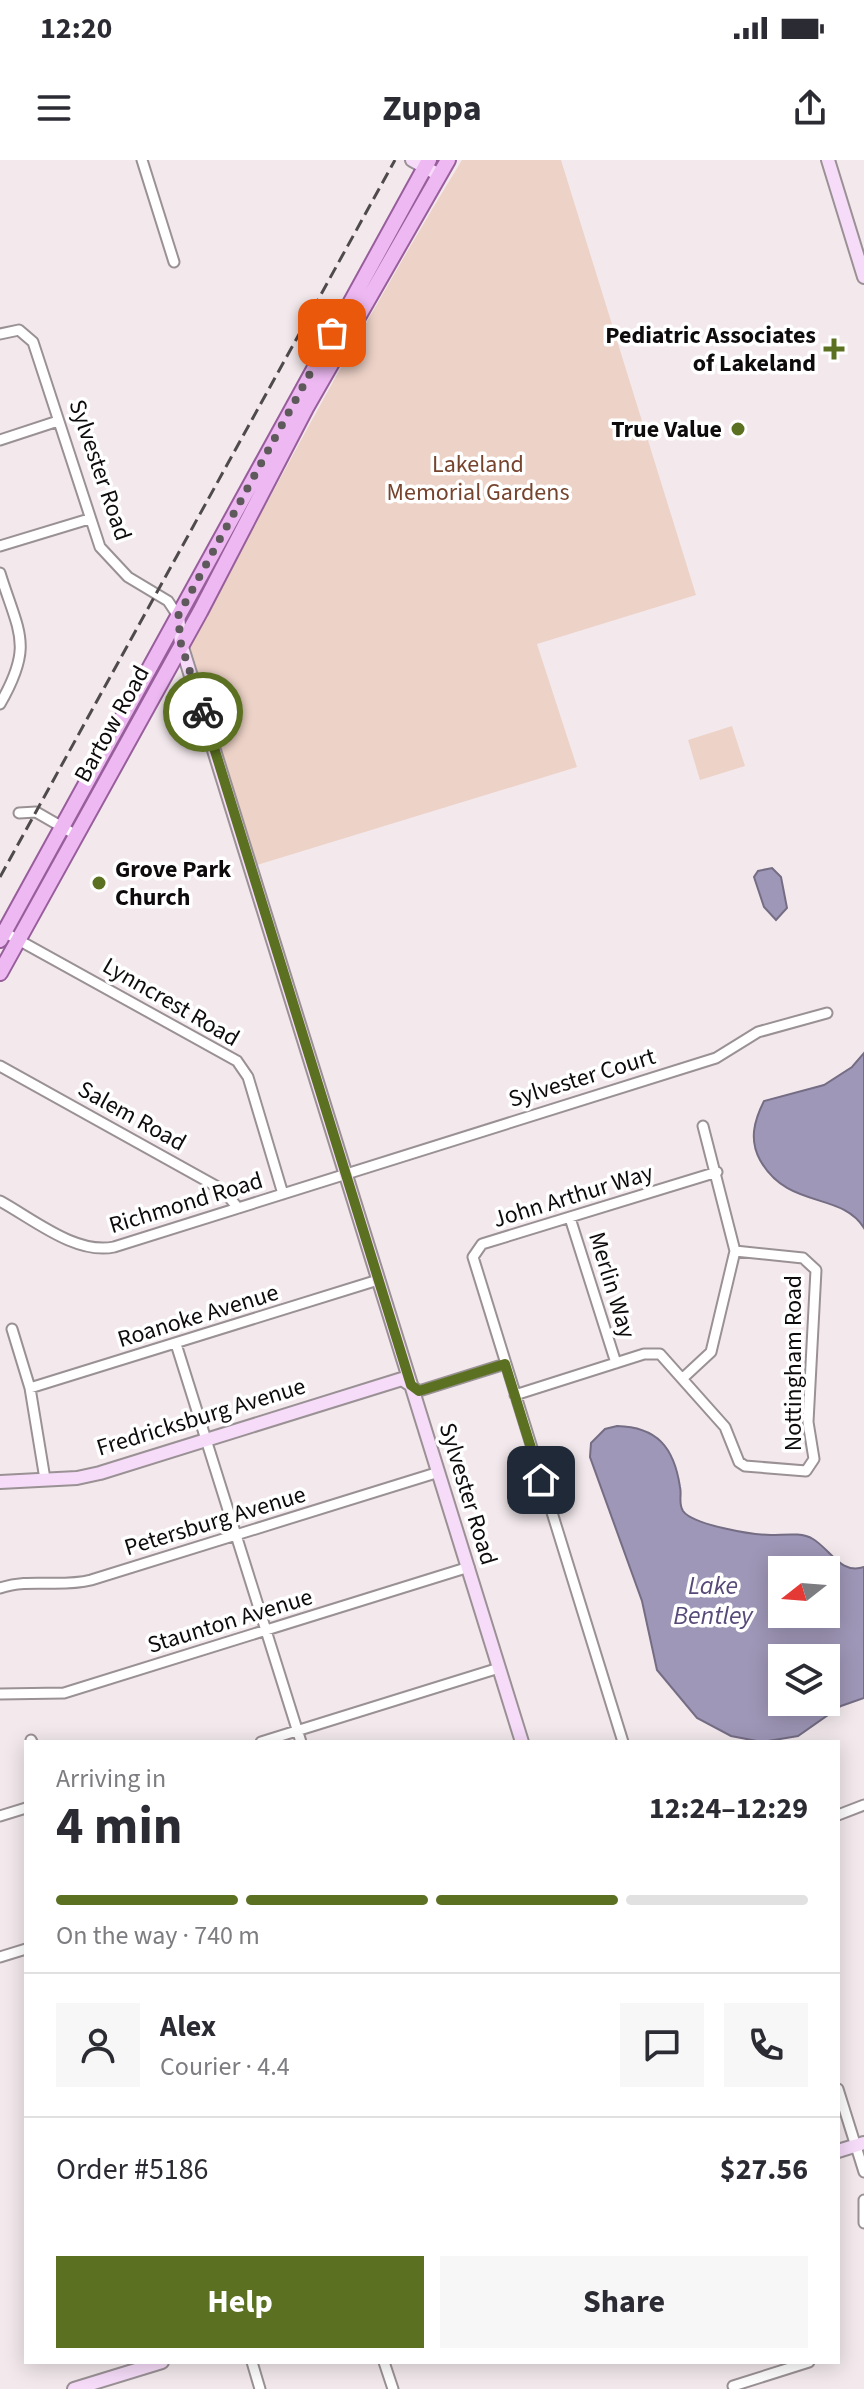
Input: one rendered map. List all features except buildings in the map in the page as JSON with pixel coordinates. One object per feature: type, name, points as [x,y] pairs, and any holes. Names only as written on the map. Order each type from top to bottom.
[{"type":"main road","name":"Bartow Road","points":[[0,973],[181,644],[306,408],[448,160]]},
{"type":"main road","name":"Bartow Road","points":[[2,936],[422,162]]},
{"type":"street","points":[[142,160],[174,262]]},
{"type":"street","points":[[828,160],[864,277]]},
{"type":"street","points":[[422,162],[439,175]]},
{"type":"street","name":"Sylvester Road","points":[[0,334],[23,332],[33,342],[89,519],[107,558],[128,577],[168,601],[178,616],[181,644],[521,1740]]},
{"type":"street","points":[[0,440],[58,421]]},
{"type":"street","points":[[0,546],[89,519]]},
{"type":"street","points":[[0,573],[22,648],[17,674],[0,704]]},
{"type":"street","points":[[19,813],[36,812],[76,835]]},
{"type":"street","name":"Lynncrest Road","points":[[2,936],[19,939],[237,1061],[248,1077],[283,1194]]},
{"type":"street","name":"Sylvester Court","points":[[345,1174],[716,1058],[758,1032],[827,1013]]},
{"type":"street","name":"Salem Road","points":[[0,1066],[223,1190],[238,1208]]},
{"type":"street","points":[[683,1378],[711,1352],[735,1251],[703,1126]]},
{"type":"street","name":"John Arthur Way","points":[[622,1740],[473,1257],[482,1244],[717,1172]]},
{"type":"street","name":"Richmond Road","points":[[0,1201],[81,1246],[100,1250],[345,1174]]},
{"type":"street","name":"Merlin Way","points":[[570,1218],[616,1363]]},
{"type":"street","name":"Nottingham Road","points":[[515,1395],[653,1352],[666,1358],[725,1427],[739,1462],[745,1466],[799,1471],[811,1466],[815,1452],[808,1422],[816,1270],[803,1258],[735,1251]]},
{"type":"street","name":"Roanoke Avenue","points":[[30,1388],[378,1280]]},
{"type":"street","points":[[12,1329],[30,1388],[45,1479]]},
{"type":"street","points":[[176,1344],[300,1740]]},
{"type":"street","points":[[411,1385],[419,1391],[505,1364]]},
{"type":"street","name":"Fredricksburg Avenue","points":[[0,1482],[100,1473],[402,1379],[411,1385]]},
{"type":"street","name":"Petersburg Avenue","points":[[0,1588],[21,1583],[78,1584],[439,1472]]},
{"type":"street","name":"Staunton Avenue","points":[[0,1694],[64,1693],[469,1567]]},
{"type":"street","points":[[268,1740],[499,1668]]},
{"type":"street","points":[[840,1814],[864,1805]]},
{"type":"street","points":[[0,1816],[24,1809]]},
{"type":"street","points":[[0,1957],[24,1950]]},
{"type":"street","points":[[840,2094],[861,2144],[864,2172]]},
{"type":"street","points":[[840,2150],[861,2144]]},
{"type":"street","points":[[864,2200],[864,2223]]},
{"type":"street","points":[[74,2389],[117,2382],[158,2364]]},
{"type":"street","points":[[253,2364],[260,2389]]},
{"type":"street","points":[[385,2364],[393,2389]]},
{"type":"street","points":[[733,2386],[803,2364]]},
{"type":"green space","name":"Lakeland Memorial Gardens","points":[[462,160],[561,160],[696,595],[537,644],[577,767],[257,865],[190,646],[357,340]]},
{"type":"green space","points":[[732,726],[745,766],[700,780],[688,740]]},
{"type":"water","points":[[772,868],[781,877],[787,908],[776,920],[764,907],[754,877],[758,871]]},
{"type":"water","points":[[864,1053],[864,1228],[842,1209],[785,1187],[760,1160],[754,1138],[755,1123],[764,1101],[824,1085],[852,1067]]},
{"type":"water","name":"Lake Bentley","points":[[617,1426],[643,1430],[668,1450],[677,1473],[680,1502],[689,1516],[710,1525],[762,1535],[803,1535],[813,1539],[832,1556],[768,1556],[768,1628],[840,1628],[840,1562],[849,1568],[864,1567],[864,1698],[840,1707],[840,1644],[768,1644],[768,1716],[827,1716],[798,1736],[774,1740],[731,1736],[697,1718],[657,1670],[642,1601],[590,1457],[591,1443],[605,1429]]},
{"type":"railway","points":[[0,877],[395,160]]},
{"type":"way so far","points":[[203,712],[181,644],[178,616],[332,333]]},
{"type":"place","name":"Pediatric Associates of Lakeland","points":[[834,349]]},
{"type":"place","name":"True Value","points":[[738,429]]},
{"type":"place","name":"Grove Park Church","points":[[99,883]]},
{"type":"route","points":[[203,712],[411,1385],[419,1391],[505,1364],[541,1480]]}]
